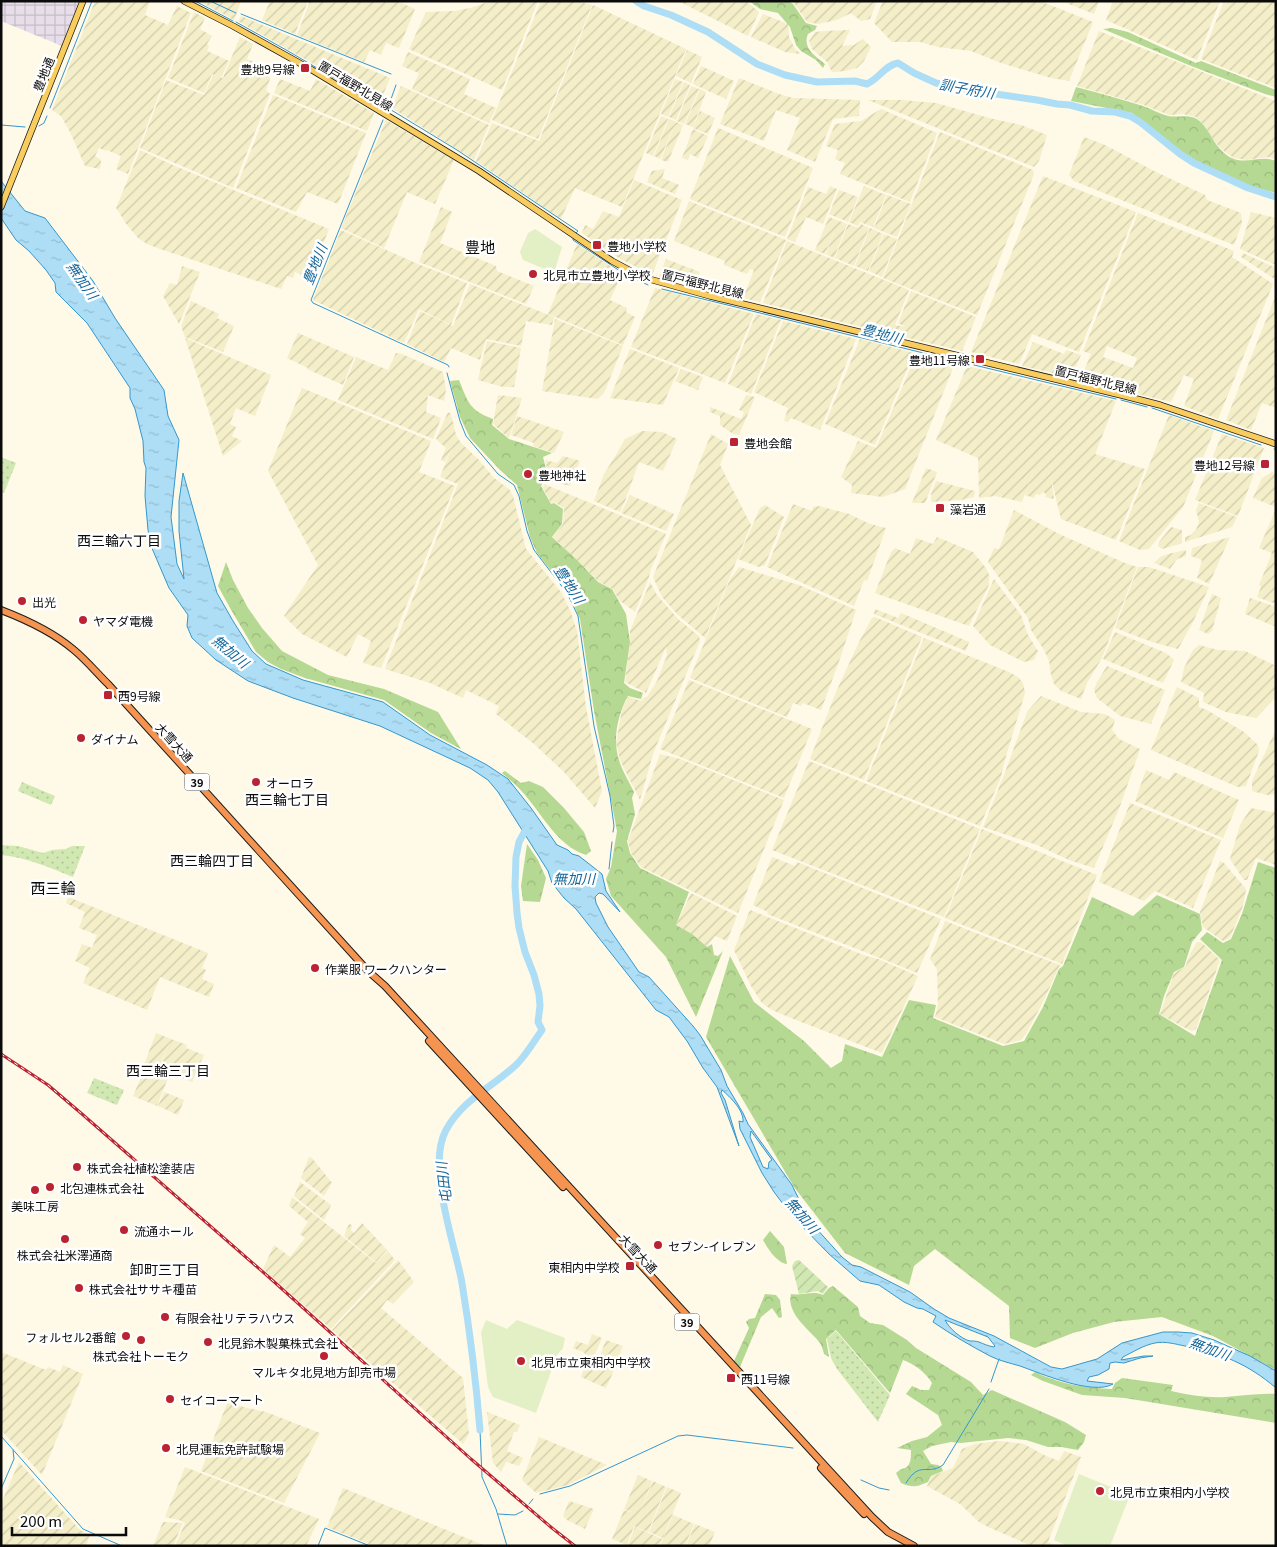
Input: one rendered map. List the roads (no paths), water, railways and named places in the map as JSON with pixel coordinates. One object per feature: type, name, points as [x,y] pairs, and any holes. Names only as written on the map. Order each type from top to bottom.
[{"type":"highway","name":"大雪大通","points":[[1,610],[39,626],[60,639],[75,651],[108,684],[375,978],[385,986],[475,1088],[850,1500],[875,1526],[892,1536]]},
{"type":"highway","name":"39","points":[[892,1536],[904,1546]]},
{"type":"highway","name":"39","points":[[892,1536],[914,1546]]},
{"type":"main road","name":"豊地通","points":[[1,207],[83,1]]},
{"type":"main road","name":"置戸福野北見線","points":[[184,1],[256,38],[320,75],[479,171],[612,261],[642,277],[710,296],[1121,395],[1276,444]]},
{"type":"water","name":"無加川","points":[[1,181],[25,211],[45,218],[93,281],[115,318],[164,390],[168,416],[179,440],[171,517],[177,564],[184,579],[179,531],[179,501],[183,473],[217,593],[252,651],[266,664],[303,680],[383,702],[430,735],[487,765],[508,779],[557,845],[579,856],[602,874],[606,891],[620,912],[603,894],[599,893],[595,897],[608,927],[639,972],[649,977],[700,1035],[721,1070],[727,1086],[748,1124],[792,1185],[805,1212],[815,1227],[842,1257],[852,1265],[861,1267],[910,1292],[949,1318],[994,1336],[1051,1367],[1062,1369],[1097,1359],[1122,1343],[1163,1332],[1192,1333],[1214,1340],[1250,1356],[1276,1371],[1276,1388],[1255,1372],[1222,1356],[1162,1342],[1143,1347],[1123,1357],[1121,1360],[1153,1356],[1124,1363],[1110,1363],[1109,1369],[1089,1377],[1087,1381],[1113,1384],[1104,1387],[1093,1387],[1066,1382],[983,1352],[933,1322],[936,1316],[904,1302],[879,1285],[860,1281],[829,1254],[793,1217],[762,1173],[740,1129],[739,1121],[743,1122],[743,1117],[736,1104],[722,1090],[721,1093],[725,1100],[739,1146],[717,1087],[687,1041],[669,1017],[656,1010],[576,909],[552,883],[548,871],[498,792],[488,780],[470,768],[380,726],[293,698],[248,681],[216,660],[192,638],[187,626],[188,615],[169,588],[151,546],[145,496],[146,468],[143,441],[135,409],[130,398],[130,388],[87,323],[56,292],[55,283],[46,270],[16,240],[1,218]],"holes":[[[751,1131],[772,1160],[769,1162],[768,1169],[763,1167],[750,1137]],[[945,1320],[988,1337],[995,1346],[992,1347],[970,1341],[959,1336]]]},
{"type":"waterway","points":[[50,108],[92,1]]},
{"type":"waterway","points":[[195,1],[233,21]]},
{"type":"waterway","name":"豊地川","points":[[210,1],[236,13]]},
{"type":"waterway","name":"訓子府川","points":[[636,1],[708,32],[757,64],[785,75],[817,82],[855,81],[867,84],[889,66],[898,63],[936,83],[1130,116],[1194,163],[1248,188],[1276,197]]},
{"type":"waterway","name":"豊地川","points":[[241,14],[391,74]]},
{"type":"waterway","name":"豊地川","points":[[236,22],[388,108],[457,150],[578,231],[576,233]]},
{"type":"waterway","name":"豊地川","points":[[390,102],[396,85]]},
{"type":"waterway","points":[[39,126],[44,123],[47,116]]},
{"type":"waterway","name":"豊地川","points":[[383,120],[311,300],[313,303],[449,367]]},
{"type":"waterway","points":[[1,125],[25,127]]},
{"type":"waterway","name":"豊地川","points":[[573,239],[620,271],[648,285]]},
{"type":"waterway","name":"豊地川","points":[[662,289],[952,360]]},
{"type":"waterway","name":"豊地川","points":[[974,365],[1116,399]]},
{"type":"waterway","name":"豊地川","points":[[447,373],[466,436],[498,474],[514,485],[519,496],[527,531],[534,550],[567,593],[578,616],[594,726],[610,796],[613,832]]},
{"type":"waterway","name":"豊地川","points":[[1121,400],[1147,407]]},
{"type":"waterway","name":"豊地川","points":[[1152,408],[1261,445]]},
{"type":"waterway","name":"屯田川","points":[[480,1430],[465,1301],[444,1206],[439,1164],[441,1146],[446,1130],[453,1119],[470,1102],[517,1064],[542,1030],[538,1022],[539,994],[525,952],[517,913],[515,886],[516,857],[519,842],[526,829]]},
{"type":"waterway","name":"豊地川","points":[[609,869],[612,842]]},
{"type":"waterway","points":[[991,1382],[999,1359]]},
{"type":"waterway","points":[[906,1483],[915,1472],[943,1465],[989,1389]]},
{"type":"waterway","name":"屯田川","points":[[480,1430],[482,1477],[496,1509],[507,1546]]},
{"type":"waterway","points":[[540,1494],[570,1486],[678,1436],[687,1435],[793,1448]]},
{"type":"waterway","points":[[1,1436],[83,1529],[122,1546]]},
{"type":"waterway","points":[[1,1489],[14,1459],[13,1450]]},
{"type":"waterway","points":[[861,1480],[889,1490]]},
{"type":"waterway","points":[[529,1504],[533,1499]]},
{"type":"waterway","points":[[498,1514],[515,1515],[523,1511]]},
{"type":"waterway","points":[[318,1546],[325,1528],[370,1546]]},
{"type":"railway","points":[[1,1054],[48,1085],[82,1114],[271,1279],[471,1459],[575,1546]]},
{"type":"place","name":"豊地9号線","points":[[305,68]]},
{"type":"place","name":"豊地小学校","points":[[597,245]]},
{"type":"place","name":"北見市立豊地小学校","points":[[533,274]]},
{"type":"place","name":"豊地11号線","points":[[980,359]]},
{"type":"place","name":"豊地会館","points":[[734,442]]},
{"type":"place","name":"豊地12号線","points":[[1265,464]]},
{"type":"place","name":"豊地神社","points":[[528,474]]},
{"type":"place","name":"藻岩通","points":[[940,508]]},
{"type":"place","name":"出光","points":[[22,601]]},
{"type":"place","name":"ヤマダ電機","points":[[83,620]]},
{"type":"place","name":"西9号線","points":[[108,695]]},
{"type":"place","name":"ダイナム","points":[[81,738]]},
{"type":"place","name":"オーロラ","points":[[256,782]]},
{"type":"place","name":"作業服 ワークハンター","points":[[315,968]]},
{"type":"place","name":"株式会社植松塗装店","points":[[77,1167]]},
{"type":"place","name":"北包連株式会社","points":[[50,1187]]},
{"type":"place","name":"美味工房","points":[[35,1190]]},
{"type":"place","name":"流通ホール","points":[[124,1230]]},
{"type":"place","name":"株式会社米澤通商","points":[[65,1239]]},
{"type":"place","name":"セブン-イレブン","points":[[658,1245]]},
{"type":"place","name":"東相内中学校","points":[[630,1266]]},
{"type":"place","name":"株式会社ササキ種苗","points":[[79,1288]]},
{"type":"place","name":"有限会社リテラハウス","points":[[165,1317]]},
{"type":"place","name":"フォルセル2番館","points":[[126,1336]]},
{"type":"place","name":"株式会社トーモク","points":[[141,1340]]},
{"type":"place","name":"北見鈴木製菓株式会社","points":[[208,1342]]},
{"type":"place","name":"マルキタ北見地方卸売市場","points":[[324,1356]]},
{"type":"place","name":"北見市立東相内中学校","points":[[521,1361]]},
{"type":"place","name":"西11号線","points":[[731,1378]]},
{"type":"place","name":"セイコーマート","points":[[170,1399]]},
{"type":"place","name":"北見運転免許試験場","points":[[166,1448]]},
{"type":"place","name":"北見市立東相内小学校","points":[[1100,1491]]},
{"type":"district","name":"豊地","points":[[480,246]]},
{"type":"district","name":"西三輪六丁目","points":[[119,540]]},
{"type":"district","name":"西三輪七丁目","points":[[287,799]]},
{"type":"district","name":"西三輪四丁目","points":[[212,860]]},
{"type":"district","name":"西三輪","points":[[53,887]]},
{"type":"district","name":"西三輪三丁目","points":[[168,1070]]},
{"type":"district","name":"卸町三丁目","points":[[165,1269]]}]
